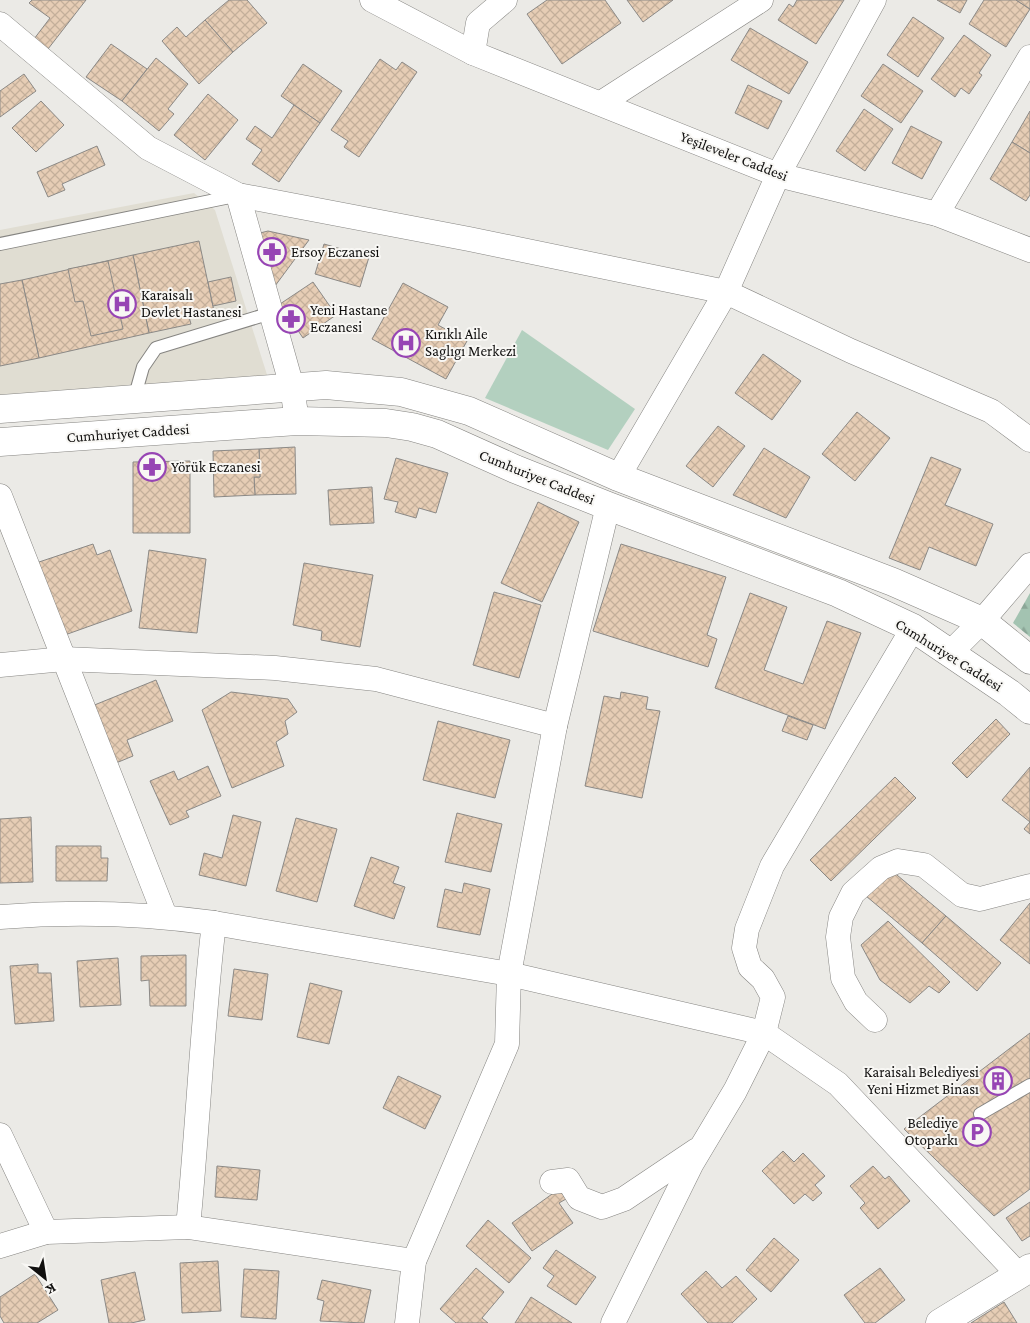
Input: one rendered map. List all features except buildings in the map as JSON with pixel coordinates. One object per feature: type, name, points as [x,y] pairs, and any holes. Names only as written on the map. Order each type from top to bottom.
[{"type":"main road","name":"Cumhuriyet Caddesi","points":[[0,409],[326,385],[401,392],[469,411],[618,477],[894,582],[982,621],[1030,660]]},
{"type":"main road","name":"Cumhuriyet Caddesi","points":[[0,442],[297,421],[386,423],[412,427],[438,434],[515,469],[838,594],[913,628],[1009,693],[1030,710]]},
{"type":"main road","points":[[940,1323],[1024,1271]]},
{"type":"street","name":"Yeşileveler Caddesi","points":[[372,0],[473,53],[778,176],[937,214],[1030,250]]},
{"type":"street","points":[[473,53],[478,23],[505,0]]},
{"type":"street","points":[[601,104],[761,0]]},
{"type":"street","points":[[618,477],[726,292],[778,176],[874,0]]},
{"type":"street","points":[[0,24],[148,148],[238,195],[469,239],[726,292],[851,351],[991,412],[1030,440]]},
{"type":"street","points":[[937,214],[1030,57]]},
{"type":"street","points":[[238,195],[292,388],[297,421]]},
{"type":"street","points":[[0,496],[166,916]]},
{"type":"street","points":[[407,1323],[414,1260],[507,1044],[509,974],[555,726],[608,506]]},
{"type":"street","points":[[950,653],[982,621],[1030,565]]},
{"type":"street","points":[[612,1323],[702,1146],[764,1033],[773,997],[763,979],[750,967],[744,948],[747,929],[772,866],[913,628]]},
{"type":"street","points":[[0,665],[64,659],[275,668],[376,679],[555,726]]},
{"type":"street","points":[[875,1020],[856,1002],[843,978],[838,937],[841,917],[853,893],[882,868],[898,861],[924,865],[962,895],[980,899],[1030,886]]},
{"type":"street","points":[[0,917],[55,912],[166,916],[214,923],[509,974],[764,1033],[838,1084],[1024,1271]]},
{"type":"street","points":[[188,1227],[197,1135],[204,1008],[214,923]]},
{"type":"street","points":[[0,1135],[46,1232]]},
{"type":"street","points":[[552,1182],[568,1180],[579,1198],[602,1207],[624,1199],[702,1146]]},
{"type":"street","points":[[0,1246],[46,1232],[188,1227],[414,1260]]},
{"type":"lane","points":[[0,244],[238,195]]},
{"type":"lane","points":[[134,399],[143,368],[156,348],[271,313]]},
{"type":"lane","points":[[980,1114],[1030,1085]]},
{"type":"shaded area","name":"Karaisalı Devlet Hastanesi","points":[[194,193],[215,210],[268,378],[0,397],[0,230]]},
{"type":"green space","points":[[522,330],[635,409],[608,450],[485,398]]},
{"type":"green space","points":[[1030,593],[1030,637],[1013,623]]},
{"type":"place","name":"Ersoy Eczanesi","points":[[272,252]]},
{"type":"place","name":"Karaisalı Devlet Hastanesi","points":[[122,304]]},
{"type":"place","name":"Yeni Hastane Eczanesi","points":[[291,319]]},
{"type":"place","name":"Kırıklı Aile Saglıgı Merkezi","points":[[406,343]]},
{"type":"place","name":"Yörük Eczanesi","points":[[152,467]]},
{"type":"place","name":"Karaisalı Belediyesi Yeni Hizmet Binası","points":[[998,1081]]},
{"type":"place","name":"Belediye Otoparkı","points":[[977,1132]]}]
